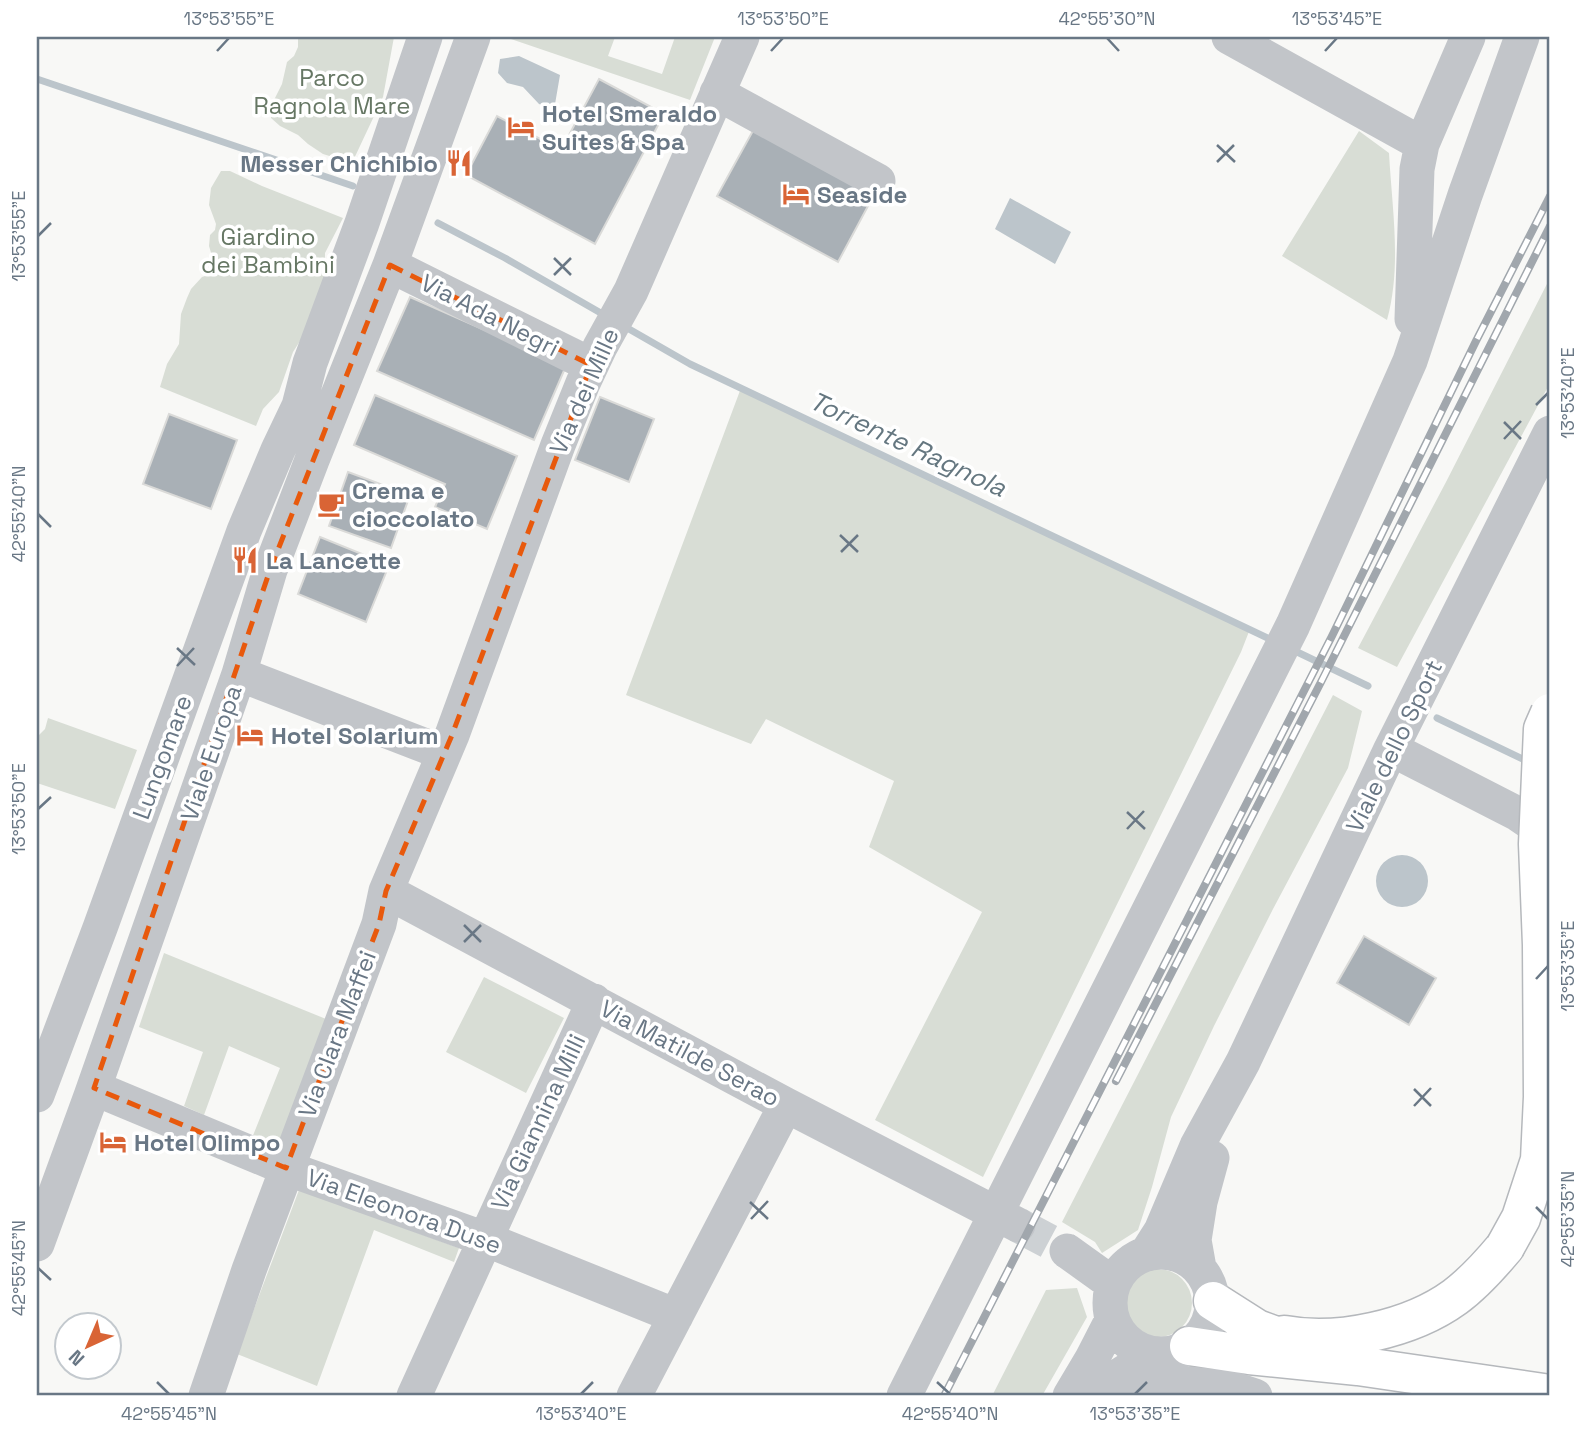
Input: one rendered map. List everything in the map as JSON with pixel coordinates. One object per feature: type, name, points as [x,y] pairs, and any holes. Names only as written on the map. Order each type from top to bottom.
[{"type":"highway","points":[[1171,1350],[1344,1336],[1388,1329],[1431,1312],[1455,1297],[1481,1274],[1505,1247],[1521,1218],[1540,1160],[1543,1097],[1538,844],[1544,729],[1550,713]]},
{"type":"highway","points":[[1206,1284],[1253,1342],[1380,1396]]},
{"type":"highway","points":[[1253,1342],[1358,1366],[1550,1394]]},
{"type":"street","name":"Lungomare","points":[[37,1095],[244,531],[299,406],[310,363],[381,170],[425,37]]},
{"type":"street","name":"Viale Europa","points":[[37,1244],[245,670],[270,570],[312,460],[392,278],[472,37]]},
{"type":"street","name":"Via dei Mille","points":[[444,753],[558,444],[595,356],[631,291],[742,37]]},
{"type":"street","points":[[1228,37],[1422,144]]},
{"type":"street","points":[[1410,361],[1417,169],[1422,144],[1468,37]]},
{"type":"street","points":[[904,1396],[1007,1219],[1293,625],[1410,361],[1465,195],[1522,37]]},
{"type":"street","points":[[717,93],[878,181]]},
{"type":"street","name":"Via Ada Negri","points":[[392,278],[595,356]]},
{"type":"street","name":"Viale dello Sport","points":[[1147,1253],[1161,1231],[1198,1146],[1243,1062],[1391,749],[1550,433]]},
{"type":"street","points":[[245,670],[444,753]]},
{"type":"street","points":[[1391,749],[1518,814],[1550,836]]},
{"type":"street","name":"Via Clara Maffei","points":[[206,1396],[286,1168],[379,924],[386,891],[444,753]]},
{"type":"street","name":"Via Matilde Serao","points":[[386,891],[786,1105],[1007,1219]]},
{"type":"street","name":"Via Giannina Milli","points":[[414,1396],[594,1002]]},
{"type":"street","name":"Viale dello Sport","points":[[1206,1284],[1194,1240],[1200,1202],[1243,1062]]},
{"type":"street","name":"Via Eleonora Duse","points":[[94,1088],[286,1168],[485,1239],[676,1316]]},
{"type":"street","points":[[634,1396],[786,1105]]},
{"type":"street","points":[[1067,1251],[1113,1284]]},
{"type":"street","points":[[1098,1396],[1117,1377],[1171,1350],[1203,1333],[1208,1324],[1212,1312],[1206,1284],[1192,1261],[1176,1253],[1147,1253],[1128,1263],[1115,1279],[1110,1296],[1112,1320],[1124,1338],[1140,1350],[1171,1350]]},
{"type":"street","points":[[1070,1396],[1112,1320]]},
{"type":"street","points":[[1141,1396],[1168,1381],[1231,1388],[1255,1396]]},
{"type":"highlighted area","points":[[390,265],[591,365],[452,735],[386,891],[379,924],[286,1168],[94,1088],[270,570]]},
{"type":"green space","name":"Parco Ragnola Mare","points":[[298,37],[394,37],[383,97],[352,163],[323,154],[271,118],[272,104],[282,84],[287,62],[298,47]]},
{"type":"green space","points":[[505,37],[615,37],[608,56],[662,74],[675,37],[715,37],[690,100]]},
{"type":"green space","points":[[1359,131],[1389,153],[1395,258],[1392,300],[1387,320],[1282,256]]},
{"type":"green space","name":"Giardino dei Bambini","points":[[221,171],[230,171],[343,218],[325,253],[325,286],[314,319],[293,352],[279,392],[263,409],[256,426],[160,387],[167,364],[179,344],[181,314],[187,298],[191,289],[202,277],[208,275],[212,256],[210,235],[216,224],[209,205],[211,188]]},
{"type":"green space","points":[[1550,278],[1550,383],[1397,667],[1358,648]]},
{"type":"green space","points":[[741,388],[1250,629],[983,1177],[875,1120],[982,912],[869,847],[894,781],[766,719],[751,744],[626,695]]},
{"type":"green space","points":[[1333,695],[1362,711],[1348,768],[1273,909],[1171,1117],[1138,1230],[1102,1253],[1095,1242],[1062,1222]]},
{"type":"green space","points":[[48,718],[137,750],[115,809],[37,783],[37,737],[45,729]]},
{"type":"green space","points":[[164,953],[326,1019],[278,1148],[252,1138],[280,1068],[229,1046],[204,1115],[184,1106],[203,1052],[139,1027]]},
{"type":"green space","points":[[484,977],[564,1018],[526,1093],[446,1052]]},
{"type":"green space","points":[[299,1190],[459,1248],[454,1262],[374,1230],[317,1386],[237,1354]]},
{"type":"green space","points":[[1151,1269],[1165,1269],[1177,1274],[1187,1284],[1192,1303],[1187,1322],[1177,1332],[1165,1337],[1151,1337],[1139,1332],[1129,1322],[1124,1310],[1124,1296],[1129,1284],[1139,1274]]},
{"type":"green space","points":[[1077,1288],[1087,1317],[1042,1396],[992,1396],[1046,1290]]},
{"type":"shaded area","points":[[519,56],[560,75],[554,110],[539,104],[523,87],[507,83],[498,73],[500,59]]},
{"type":"shaded area","points":[[1010,198],[1071,232],[1055,264],[995,229]]},
{"type":"shaded area","points":[[1402,855],[1412,857],[1420,863],[1426,871],[1426,891],[1420,899],[1412,905],[1402,907],[1392,905],[1384,899],[1378,891],[1376,881],[1378,871],[1384,863],[1392,857]]},
{"type":"building","points":[[599,79],[664,114],[595,244],[466,175],[497,116],[561,150]]},
{"type":"building","name":"Seaside","points":[[755,127],[875,193],[838,262],[717,196]]},
{"type":"building","points":[[410,297],[566,366],[534,440],[377,371]]},
{"type":"building","points":[[375,395],[517,456],[487,529],[435,507],[445,484],[354,445]]},
{"type":"building","points":[[600,397],[654,419],[629,482],[575,460]]},
{"type":"building","points":[[169,414],[237,440],[211,509],[143,484]]},
{"type":"building","points":[[348,472],[410,495],[391,548],[329,526]]},
{"type":"building","points":[[320,537],[389,565],[366,622],[298,594]]},
{"type":"building","points":[[1364,936],[1436,978],[1409,1025],[1337,983]]},
{"type":"waterway","name":"Torrente Ragnola","points":[[37,79],[353,186]]},
{"type":"waterway","name":"Torrente Ragnola","points":[[438,223],[606,316]]},
{"type":"waterway","name":"Torrente Ragnola","points":[[622,325],[690,364],[1276,642]]},
{"type":"waterway","name":"Torrente Ragnola","points":[[1293,650],[1368,686]]},
{"type":"waterway","name":"Torrente Ragnola","points":[[1437,718],[1531,763]]},
{"type":"tunnel","points":[[1018,1225],[1067,1251]]},
{"type":"railway","points":[[944,1396],[1332,636],[1550,196]]},
{"type":"railway","points":[[1116,1081],[1321,682],[1550,226]]},
{"type":"place","name":"Hotel Smeraldo Suites & Spa","points":[[521,127]]},
{"type":"place","name":"Messer Chichibio","points":[[459,163]]},
{"type":"place","name":"Seaside","points":[[796,194]]},
{"type":"place","name":"Crema e cioccolato","points":[[331,504]]},
{"type":"place","name":"La Lancette","points":[[245,560]]},
{"type":"place","name":"Hotel Solarium","points":[[250,735]]},
{"type":"place","name":"Hotel Olimpo","points":[[113,1142]]}]
